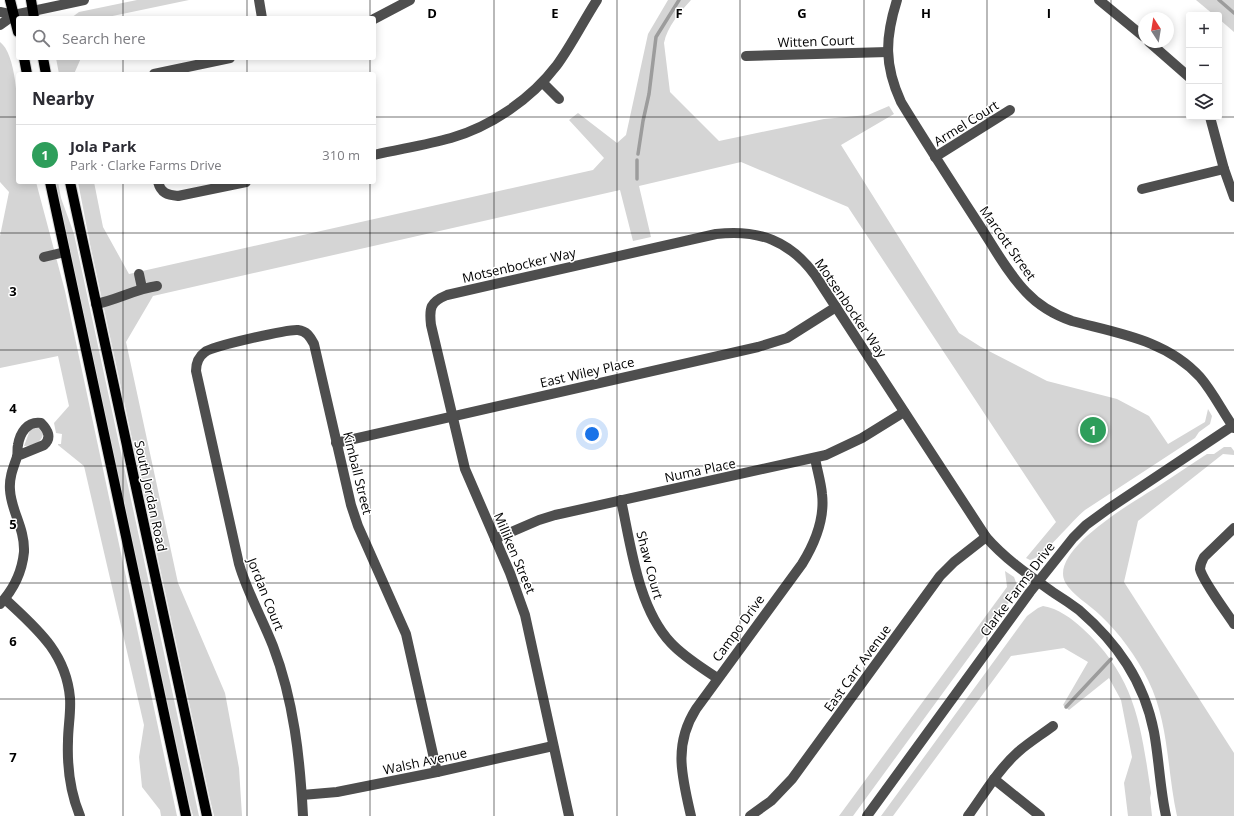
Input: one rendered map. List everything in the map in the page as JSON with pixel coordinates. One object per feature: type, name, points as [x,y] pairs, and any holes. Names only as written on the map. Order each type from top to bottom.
[{"type":"main road","points":[[10,0],[16,24]]},
{"type":"main road","points":[[30,0],[34,15]]},
{"type":"main road","points":[[24,60],[27,72]]},
{"type":"main road","points":[[43,60],[46,72]]},
{"type":"main road","points":[[50,184],[186,816]]},
{"type":"main road","name":"South Jordan Road","points":[[70,184],[207,816]]},
{"type":"street","points":[[0,12],[14,15],[34,15],[84,0]]},
{"type":"street","points":[[259,0],[262,16]]},
{"type":"street","points":[[376,18],[410,0]]},
{"type":"street","points":[[376,155],[447,139],[475,129],[514,106],[543,83],[558,64],[597,0]]},
{"type":"street","name":"Marcott Street","points":[[897,0],[890,28],[888,52],[891,74],[897,93],[901,102],[1004,264],[1020,285],[1031,297],[1045,308],[1062,318],[1142,340],[1172,352],[1200,376],[1234,426]]},
{"type":"street","points":[[1099,0],[1138,33]]},
{"type":"street","points":[[0,25],[14,15]]},
{"type":"street","points":[[1156,48],[1186,74]]},
{"type":"street","name":"Witten Court","points":[[746,56],[888,52]]},
{"type":"street","points":[[164,72],[220,60]]},
{"type":"street","points":[[543,83],[559,99]]},
{"type":"street","name":"Armel Court","points":[[936,157],[1010,110]]},
{"type":"street","points":[[1211,120],[1224,169],[1234,197]]},
{"type":"street","points":[[1142,189],[1224,169]]},
{"type":"street","points":[[159,184],[162,191],[166,194],[178,196],[236,184]]},
{"type":"street","name":"Motsenbocker Way","points":[[432,304],[438,298],[447,295],[716,234],[740,233],[769,239],[778,242],[794,252],[816,276],[986,537],[1007,558],[1077,609],[1112,641],[1131,670],[1144,699],[1154,731],[1166,816]]},
{"type":"street","points":[[44,258],[65,252]]},
{"type":"street","points":[[139,274],[142,288]]},
{"type":"street","points":[[96,304],[109,301],[142,288],[157,286]]},
{"type":"street","name":"Milliken Street","points":[[432,304],[430,309],[431,325],[465,469],[510,573],[525,615],[569,816]]},
{"type":"street","name":"East Wiley Place","points":[[336,443],[765,345],[783,339],[800,330],[836,307]]},
{"type":"street","name":"Kimball Street","points":[[199,358],[204,352],[216,347],[298,330],[305,332],[314,344],[345,485],[354,514],[407,639],[437,772]]},
{"type":"street","name":"Jordan Court","points":[[199,358],[196,364],[196,371],[236,554],[243,578],[273,646],[290,703],[297,742],[303,816]]},
{"type":"street","name":"Numa Place","points":[[496,539],[539,520],[621,500],[815,458],[848,446],[904,412]]},
{"type":"street","name":"Clarke Farms Drive","points":[[867,816],[1068,543],[1086,525],[1108,509],[1234,426]]},
{"type":"street","points":[[17,456],[11,476],[10,490],[11,498],[21,528],[24,553],[18,576],[2,601],[42,634],[54,652],[66,677],[70,698],[68,740],[69,775],[80,816]]},
{"type":"street","name":"Campo Drive","points":[[691,816],[681,764],[683,738],[692,716],[717,678],[802,564],[812,546],[819,528],[823,510],[822,494],[815,458]]},
{"type":"street","name":"Shaw Court","points":[[621,500],[641,588],[655,622],[679,651],[717,678]]},
{"type":"street","points":[[1234,528],[1204,557],[1201,562],[1200,569],[1207,583],[1234,624]]},
{"type":"street","name":"East Carr Avenue","points":[[750,816],[771,801],[792,779],[940,576],[954,562],[986,537]]},
{"type":"street","points":[[968,816],[994,779],[1019,751],[1053,726]]},
{"type":"street","name":"Walsh Avenue","points":[[302,795],[337,792],[437,772],[553,746]]},
{"type":"street","points":[[994,779],[1040,816]]},
{"type":"shaded area","points":[[137,0],[189,0],[113,16],[74,16],[79,12]]},
{"type":"shaded area","points":[[668,0],[691,0],[671,26],[664,43],[670,92],[719,141],[824,119],[868,115],[889,106],[894,114],[841,145],[959,333],[981,347],[1047,381],[1117,399],[1149,416],[1168,444],[1205,422],[1208,409],[1212,416],[1210,424],[1199,432],[1195,438],[1085,510],[1050,546],[1036,558],[1030,560],[1026,558],[1056,522],[848,207],[741,162],[639,186],[651,237],[633,241],[620,190],[153,296],[126,342],[178,583],[225,693],[239,768],[242,816],[214,816],[90,244],[78,184],[94,184],[103,227],[129,274],[593,170],[604,158],[569,120],[578,113],[617,143],[626,135],[648,34]]},
{"type":"shaded area","points":[[1196,0],[1234,0],[1234,32],[1222,22],[1222,12],[1210,12]]},
{"type":"shaded area","points":[[0,42],[7,52],[13,67],[16,86],[16,184],[37,184],[65,291],[177,816],[161,816],[160,810],[142,787],[139,757],[144,725],[84,466],[58,445],[61,444],[62,434],[56,433],[54,423],[69,406],[58,356],[0,368],[0,236],[9,192],[0,182]]},
{"type":"shaded area","points":[[56,60],[80,60],[75,72],[59,72]]},
{"type":"shaded area","points":[[55,184],[58,184],[61,198],[74,234],[199,816],[193,816]]},
{"type":"shaded area","points":[[36,427],[39,428],[43,434],[41,440],[33,445],[24,446],[30,430]]},
{"type":"shaded area","points":[[1224,447],[1231,447],[1234,451],[1234,455],[1223,454],[1138,521],[1124,582],[1234,753],[1234,816],[1177,816],[1164,730],[1155,696],[1148,680],[1133,654],[1121,638],[1100,615],[1068,587],[1065,582],[1063,569],[1070,556],[1081,542],[1114,515],[1207,454],[1214,454]]},
{"type":"shaded area","points":[[1005,571],[1014,577],[1017,585],[1011,595],[1010,601],[853,816],[839,816],[1007,587]]},
{"type":"shaded area","points":[[1043,606],[1059,611],[1082,628],[1100,646],[1114,665],[1125,684],[1133,704],[1144,746],[1151,793],[1150,798],[1152,816],[1128,816],[1124,783],[1132,757],[1121,700],[1109,678],[1069,710],[1063,705],[1088,662],[1064,648],[1011,656],[893,816],[881,816],[1027,616]]},
{"type":"waterway","points":[[638,154],[649,94],[656,37],[679,0]]},
{"type":"waterway","points":[[1219,0],[1234,13]]},
{"type":"waterway","points":[[637,160],[637,179]]},
{"type":"waterway","points":[[1066,707],[1111,659]]},
{"type":"place","name":"Jola Park","points":[[1093,430]]}]
